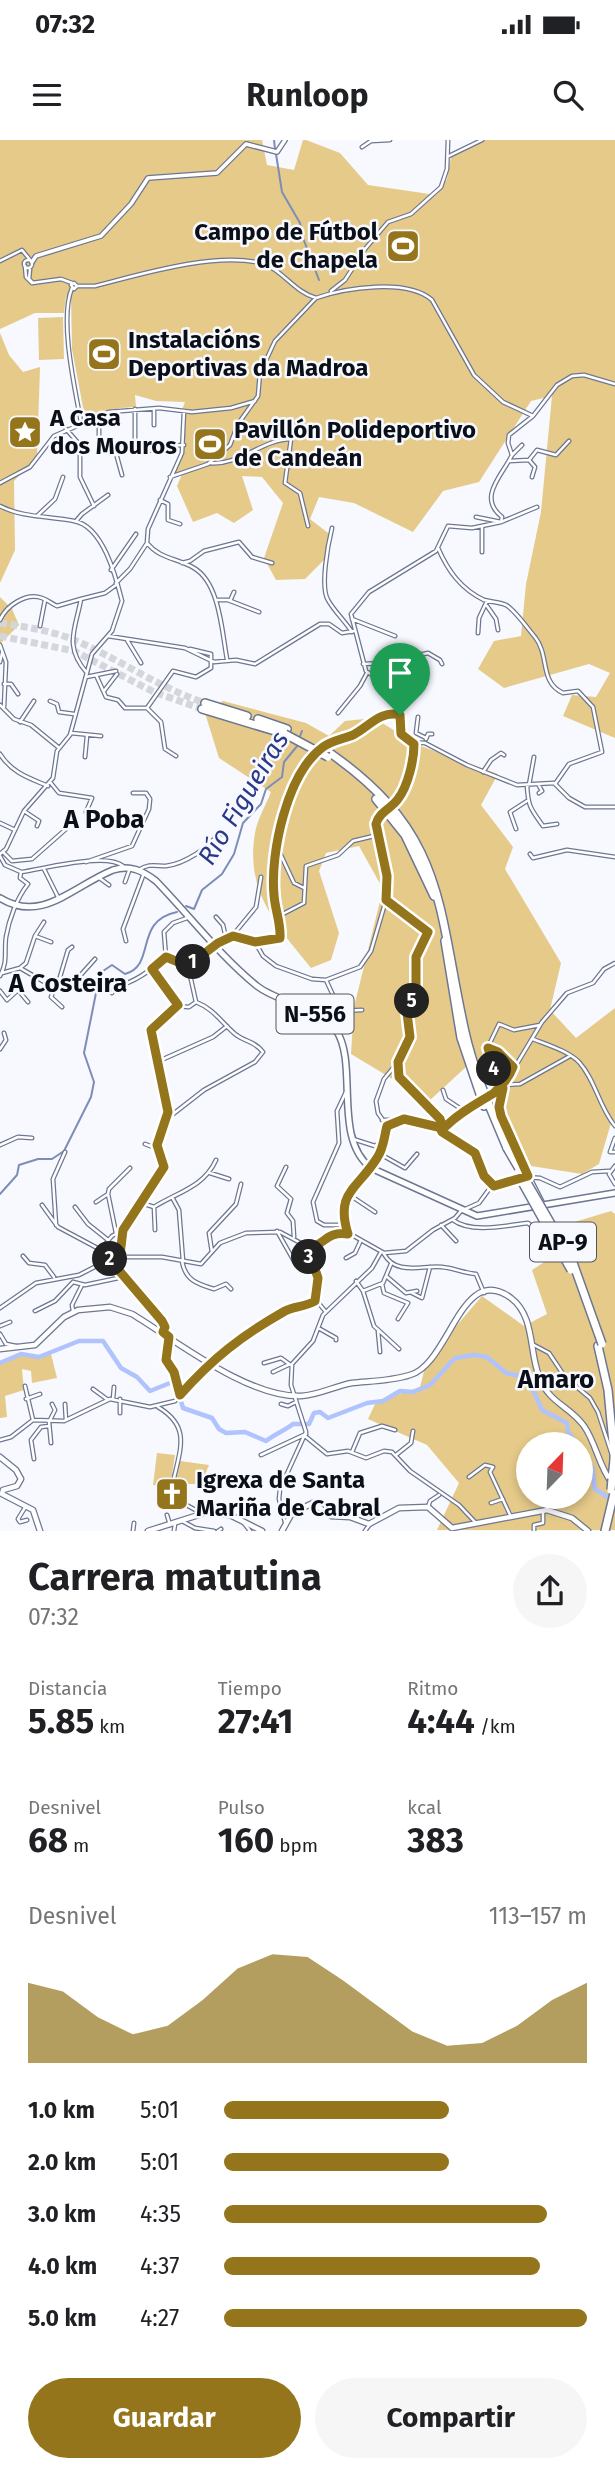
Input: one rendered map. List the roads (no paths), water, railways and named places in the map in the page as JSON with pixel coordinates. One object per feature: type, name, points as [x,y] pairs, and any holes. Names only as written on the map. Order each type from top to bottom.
[{"type":"highway","name":"AP-9","points":[[203,706],[286,732],[329,755],[383,806],[422,866],[440,915],[461,1038],[484,1108],[572,1272],[608,1371]]},
{"type":"highway","name":"AP-9","points":[[600,1345],[608,1391],[614,1457],[614,1485],[603,1531]]},
{"type":"highway","points":[[613,1409],[615,1423]]},
{"type":"main road","points":[[0,898],[17,907],[36,908],[98,877],[126,868],[141,872]]},
{"type":"main road","name":"N-556","points":[[141,872],[190,916],[257,986],[323,1018],[337,1032],[344,1051],[346,1092],[353,1139],[362,1159],[371,1168]]},
{"type":"main road","points":[[371,1168],[461,1211],[487,1217],[615,1193]]},
{"type":"main road","points":[[0,1349],[21,1348],[40,1342],[73,1311],[94,1307],[116,1308],[163,1332],[260,1390],[296,1399],[355,1383],[390,1380],[422,1371],[435,1359],[462,1307],[484,1293],[501,1293],[515,1302],[529,1328],[534,1364],[545,1390],[584,1427],[607,1477],[614,1485]]},
{"type":"main road","points":[[0,1457],[21,1479],[17,1486],[1,1491],[3,1495],[36,1513],[40,1531]]},
{"type":"main road","points":[[282,1531],[292,1513],[313,1503],[331,1516],[369,1528],[399,1508],[428,1507],[449,1529],[543,1511],[572,1518],[587,1531]]},
{"type":"main road","points":[[148,1531],[173,1525],[201,1513],[227,1514],[262,1531]]},
{"type":"street","points":[[25,265],[36,256],[101,236],[131,204],[148,178],[217,173],[246,144],[277,152],[285,140]]},
{"type":"street","points":[[362,147],[370,141],[390,140]]},
{"type":"street","points":[[210,463],[230,445],[238,424],[255,401],[260,389],[260,373],[275,341],[305,313],[316,298],[345,280],[365,249],[388,222],[411,214],[441,187],[449,156],[448,140]]},
{"type":"street","points":[[449,156],[482,140]]},
{"type":"street","points":[[261,141],[263,148]]},
{"type":"street","points":[[0,261],[24,250],[31,261],[29,279],[35,283]]},
{"type":"street","points":[[19,251],[23,252],[27,280],[35,283],[61,279],[72,286],[94,286],[209,262],[253,262],[267,265],[303,293],[316,298]]},
{"type":"street","points":[[25,265],[30,268]]},
{"type":"street","points":[[72,286],[69,358],[81,422]]},
{"type":"street","points":[[331,291],[381,288],[424,293],[432,300],[474,376],[503,402],[533,416]]},
{"type":"street","points":[[512,455],[508,443],[509,435],[533,416],[557,385],[572,376],[583,375],[615,384]]},
{"type":"street","points":[[0,483],[26,471],[54,436],[94,417],[135,409],[184,411],[231,408],[255,401]]},
{"type":"street","points":[[135,409],[135,438]]},
{"type":"street","points":[[154,409],[154,425]]},
{"type":"street","points":[[0,620],[6,609],[20,600],[37,597],[57,606],[105,593],[131,569],[146,543],[148,529],[184,445],[184,411]]},
{"type":"street","points":[[94,417],[99,423],[99,440],[114,446],[122,475]]},
{"type":"street","points":[[66,429],[81,449],[80,477],[94,506]]},
{"type":"street","points":[[170,477],[210,463],[232,459],[275,441],[291,439],[285,483],[300,493],[308,526]]},
{"type":"street","points":[[509,461],[529,460],[537,450],[556,455],[569,441]]},
{"type":"street","points":[[107,444],[109,452]]},
{"type":"street","points":[[144,450],[157,452],[175,445],[184,445]]},
{"type":"street","points":[[501,522],[490,500],[500,472],[522,446]]},
{"type":"street","points":[[529,460],[535,467],[532,477]]},
{"type":"street","points":[[37,516],[55,499],[63,477]]},
{"type":"street","points":[[76,521],[108,495]]},
{"type":"street","points":[[160,500],[168,504],[168,520],[180,524]]},
{"type":"street","points":[[0,506],[37,516],[76,521],[99,539],[116,584],[121,607],[108,635],[94,648],[71,733],[59,748],[49,784],[24,811],[1,854]]},
{"type":"street","points":[[353,632],[355,606],[369,592],[421,562],[438,548],[448,526],[482,527],[537,507]]},
{"type":"street","points":[[476,517],[501,522]]},
{"type":"street","points":[[482,527],[482,552]]},
{"type":"street","points":[[332,528],[324,591],[360,642],[367,673],[399,691],[401,734],[414,744]]},
{"type":"street","points":[[481,533],[484,538]]},
{"type":"street","points":[[111,570],[136,534]]},
{"type":"street","points":[[182,563],[204,551],[239,542],[252,557],[272,563]]},
{"type":"street","points":[[146,543],[156,554],[198,570],[215,601],[227,661]]},
{"type":"street","points":[[438,548],[445,563],[464,588],[486,601],[505,604],[534,636],[545,656],[546,678],[550,684],[563,693],[578,691],[593,707],[602,751],[569,764],[555,784]]},
{"type":"street","points":[[230,601],[234,592]]},
{"type":"street","points":[[81,599],[71,641],[86,675]]},
{"type":"street","points":[[40,626],[45,600]]},
{"type":"street","points":[[215,601],[230,601],[259,612]]},
{"type":"street","points":[[486,601],[496,619],[498,630]]},
{"type":"street","points":[[478,633],[479,618],[487,606]]},
{"type":"street","points":[[352,619],[395,636]]},
{"type":"street","points":[[212,661],[260,663],[320,624],[329,625],[342,633],[353,632]]},
{"type":"street","points":[[108,635],[206,651],[212,661],[211,668],[195,677],[171,672],[148,708]]},
{"type":"street","points":[[127,640],[141,663]]},
{"type":"street","points":[[0,645],[6,662],[2,706],[20,722],[31,725],[59,748]]},
{"type":"street","points":[[0,662],[2,653]]},
{"type":"street","points":[[363,664],[384,663],[428,653],[442,664]]},
{"type":"street","points":[[86,675],[116,672],[104,691]]},
{"type":"street","points":[[338,713],[360,687],[367,673]]},
{"type":"street","points":[[96,675],[106,697],[118,700],[125,708],[148,708],[161,722],[165,749],[176,756]]},
{"type":"street","points":[[4,684],[11,684],[18,694]]},
{"type":"street","points":[[20,722],[34,701]]},
{"type":"street","points":[[50,701],[57,704],[59,712],[74,714]]},
{"type":"street","points":[[233,936],[255,942],[280,938],[279,916],[273,894],[278,849],[289,799],[302,771],[323,746],[352,735],[387,713],[400,715]]},
{"type":"street","points":[[418,716],[416,733],[483,772],[517,785],[555,784],[569,799],[585,807],[615,807]]},
{"type":"street","points":[[71,733],[101,736]]},
{"type":"street","points":[[426,740],[428,734],[432,734]]},
{"type":"street","points":[[85,757],[87,736]]},
{"type":"street","points":[[414,744],[426,740]]},
{"type":"street","points":[[255,942],[263,956],[276,966],[312,979],[326,980],[360,967],[368,958],[386,900],[387,876],[376,824],[379,816],[397,801],[412,761],[414,744]]},
{"type":"street","points":[[483,772],[491,760],[500,753],[504,755]]},
{"type":"street","points":[[0,754],[8,765],[25,778],[49,784],[59,793],[91,798],[86,812]]},
{"type":"street","points":[[534,757],[527,801],[544,826],[557,824]]},
{"type":"street","points":[[538,784],[542,792],[539,793]]},
{"type":"street","points":[[86,862],[129,848],[134,843],[150,799],[146,793],[133,793]]},
{"type":"street","points":[[516,829],[510,811],[527,801]]},
{"type":"street","points":[[24,811],[39,821],[37,826]]},
{"type":"street","points":[[0,823],[15,830]]},
{"type":"street","points":[[1,854],[12,861],[31,860],[66,829]]},
{"type":"street","points":[[126,941],[123,929],[141,872],[147,866],[172,864],[206,849],[218,833],[224,835]]},
{"type":"street","points":[[279,916],[304,903],[306,866],[338,855],[353,841],[378,835]]},
{"type":"street","points":[[278,849],[294,883],[304,888]]},
{"type":"street","points":[[530,854],[533,858],[567,850],[615,857]]},
{"type":"street","points":[[1,854],[5,865],[21,872],[110,860],[126,868],[125,882]]},
{"type":"street","points":[[44,869],[58,898]]},
{"type":"street","points":[[1,975],[7,959],[7,934],[28,884],[20,878],[21,872]]},
{"type":"street","points":[[98,877],[109,885]]},
{"type":"street","points":[[188,966],[216,944],[233,936],[256,907],[261,877]]},
{"type":"street","points":[[386,900],[428,932],[418,949],[416,989],[407,1013],[410,1037],[377,1096],[377,1109],[387,1126]]},
{"type":"street","points":[[166,957],[164,932],[173,922],[190,916]]},
{"type":"street","points":[[216,917],[223,925],[226,939]]},
{"type":"street","points":[[1,975],[26,963],[35,936],[44,922]]},
{"type":"street","points":[[35,936],[51,942]]},
{"type":"street","points":[[62,1007],[51,997],[68,950],[72,947]]},
{"type":"street","points":[[166,957],[188,966]]},
{"type":"street","points":[[112,993],[115,987],[127,985],[166,957]]},
{"type":"street","points":[[20,968],[56,987],[71,988],[95,959]]},
{"type":"street","points":[[441,1128],[502,1085],[540,1025],[567,993],[593,983],[604,969],[615,963]]},
{"type":"street","points":[[188,966],[196,1002]]},
{"type":"street","points":[[152,969],[178,1005],[189,1007],[196,1002]]},
{"type":"street","points":[[326,980],[335,998],[337,1011],[334,1018],[337,1032]]},
{"type":"street","points":[[0,991],[7,1000],[18,990],[28,1003]]},
{"type":"street","points":[[120,1255],[123,1230],[163,1171],[158,1149],[159,1136],[168,1118],[204,1090],[261,1056],[263,1052],[257,1044],[239,1037],[213,1010],[196,1002]]},
{"type":"street","points":[[168,1118],[151,1030],[178,1005]]},
{"type":"street","points":[[337,1011],[362,1010]]},
{"type":"street","points":[[540,1025],[514,1030],[499,1024],[488,1048],[504,1092],[499,1107],[501,1116],[545,1206]]},
{"type":"street","points":[[159,1061],[213,1037],[228,1026]]},
{"type":"street","points":[[0,1049],[6,1040],[4,1033]]},
{"type":"street","points":[[533,1038],[570,1056],[588,1075],[600,1106],[615,1126]]},
{"type":"street","points":[[488,1048],[498,1052],[513,1067]]},
{"type":"street","points":[[502,1085],[520,1084],[570,1056]]},
{"type":"street","points":[[398,1062],[401,1081],[420,1096],[440,1119],[445,1135],[475,1153],[484,1176],[494,1186]]},
{"type":"street","points":[[443,1090],[446,1099],[464,1111]]},
{"type":"street","points":[[343,1226],[324,1225],[317,1221],[313,1202],[339,1143],[337,1111],[346,1092]]},
{"type":"street","points":[[382,1120],[417,1121],[441,1128]]},
{"type":"street","points":[[348,1234],[343,1226],[343,1205],[348,1194],[380,1154],[387,1126],[394,1121]]},
{"type":"street","points":[[0,1145],[18,1137],[32,1138]]},
{"type":"street","points":[[615,1138],[610,1153],[615,1152]]},
{"type":"street","points":[[353,1139],[374,1146],[384,1139]]},
{"type":"street","points":[[145,1144],[158,1149]]},
{"type":"street","points":[[55,1225],[53,1179],[65,1152]]},
{"type":"street","points":[[380,1154],[405,1168],[417,1154]]},
{"type":"street","points":[[141,1203],[154,1207],[194,1187],[210,1173],[216,1160]]},
{"type":"street","points":[[308,1248],[314,1247],[329,1235],[348,1234],[382,1252],[405,1251],[453,1220],[461,1211],[479,1203],[494,1186],[528,1176],[560,1187],[592,1172],[609,1172],[615,1166]]},
{"type":"street","points":[[286,1167],[277,1186],[291,1199],[287,1213],[293,1221],[294,1237]]},
{"type":"street","points":[[121,1237],[116,1233],[108,1194],[109,1189],[130,1168]]},
{"type":"street","points":[[609,1172],[615,1184]]},
{"type":"street","points":[[210,1173],[229,1179]]},
{"type":"street","points":[[212,1252],[209,1233],[236,1204],[241,1184]]},
{"type":"street","points":[[96,1202],[108,1194]]},
{"type":"street","points":[[348,1194],[375,1212]]},
{"type":"street","points":[[172,1197],[179,1210],[183,1261],[187,1276],[192,1281],[213,1289],[226,1284],[230,1289]]},
{"type":"street","points":[[42,1205],[55,1225],[83,1243],[101,1250],[106,1261],[116,1267],[158,1315],[165,1327],[163,1332]]},
{"type":"street","points":[[154,1207],[155,1230]]},
{"type":"street","points":[[75,1208],[108,1240]]},
{"type":"street","points":[[453,1220],[466,1227],[516,1227],[528,1223],[542,1236],[545,1244],[542,1249]]},
{"type":"street","points":[[442,1225],[456,1241]]},
{"type":"street","points":[[101,1250],[108,1240],[123,1230]]},
{"type":"street","points":[[277,1231],[294,1261]]},
{"type":"street","points":[[0,1308],[31,1286],[54,1277],[72,1276],[120,1255],[201,1264],[225,1240],[240,1234],[277,1231],[294,1237],[308,1248],[318,1278],[316,1300],[326,1312]]},
{"type":"street","points":[[346,1258],[355,1253],[361,1240]]},
{"type":"street","points":[[373,1248],[377,1260]]},
{"type":"street","points":[[273,1371],[290,1366],[320,1329],[326,1312],[370,1270],[382,1252]]},
{"type":"street","points":[[382,1252],[391,1263],[401,1267],[445,1267],[478,1275],[484,1293]]},
{"type":"street","points":[[23,1256],[29,1263],[45,1265],[54,1277]]},
{"type":"street","points":[[391,1263],[382,1284],[384,1293],[408,1303],[398,1319]]},
{"type":"street","points":[[386,1276],[398,1289],[422,1298],[430,1267]]},
{"type":"street","points":[[72,1276],[73,1282]]},
{"type":"street","points":[[73,1282],[82,1285],[123,1277]]},
{"type":"street","points":[[356,1281],[363,1291],[372,1321],[378,1331],[399,1349]]},
{"type":"street","points":[[35,1311],[55,1301],[73,1282]]},
{"type":"street","points":[[363,1291],[382,1284]]},
{"type":"street","points":[[73,1311],[72,1305],[82,1285]]},
{"type":"street","points":[[412,1293],[417,1291]]},
{"type":"street","points":[[34,1459],[31,1440],[41,1427],[66,1420],[113,1399],[144,1407],[158,1407],[179,1397],[211,1362],[247,1332],[286,1310],[308,1306],[316,1300]]},
{"type":"street","points":[[0,1326],[10,1322]]},
{"type":"street","points":[[320,1329],[336,1340]]},
{"type":"street","points":[[378,1331],[380,1352]]},
{"type":"street","points":[[0,1334],[6,1344],[21,1348]]},
{"type":"street","points":[[169,1337],[165,1357],[174,1372],[179,1397]]},
{"type":"street","points":[[532,1344],[549,1353],[558,1369],[590,1398],[598,1412],[609,1451],[614,1457]]},
{"type":"street","points":[[264,1363],[281,1358],[290,1366],[290,1381],[305,1428],[305,1436],[279,1493],[288,1524]]},
{"type":"street","points":[[25,1386],[33,1420]]},
{"type":"street","points":[[113,1399],[114,1387]]},
{"type":"street","points":[[93,1389],[108,1400]]},
{"type":"street","points":[[26,1399],[40,1394]]},
{"type":"street","points":[[120,1399],[120,1413]]},
{"type":"street","points":[[281,1404],[288,1406],[296,1399]]},
{"type":"street","points":[[51,1443],[49,1424],[55,1410],[52,1404]]},
{"type":"street","points":[[65,1404],[66,1420]]},
{"type":"street","points":[[158,1407],[170,1413],[180,1430],[181,1452],[174,1481],[181,1489],[181,1502]]},
{"type":"street","points":[[33,1420],[49,1424]]},
{"type":"street","points":[[0,1440],[11,1437],[33,1420]]},
{"type":"street","points":[[352,1452],[360,1433],[382,1426],[395,1430]]},
{"type":"street","points":[[396,1455],[411,1443],[413,1431]]},
{"type":"street","points":[[305,1436],[327,1454],[352,1452],[366,1458],[384,1451],[396,1455],[410,1471],[459,1505],[476,1523]]},
{"type":"street","points":[[261,1455],[305,1436]]},
{"type":"street","points":[[469,1476],[485,1465],[493,1467],[490,1472],[511,1517]]},
{"type":"street","points":[[428,1507],[430,1501],[440,1494]]},
{"type":"street","points":[[491,1503],[503,1499]]},
{"type":"street","points":[[164,1502],[181,1502],[201,1513]]},
{"type":"street","points":[[26,1506],[18,1519],[20,1522],[27,1520]]},
{"type":"street","points":[[227,1514],[232,1506]]},
{"type":"street","points":[[534,1531],[534,1525],[542,1523],[543,1511]]},
{"type":"street","points":[[167,1515],[174,1531]]},
{"type":"street","points":[[182,1521],[195,1528],[218,1530]]},
{"type":"street","points":[[243,1522],[250,1531]]},
{"type":"street","points":[[133,1531],[134,1523]]},
{"type":"waterway","points":[[274,140],[275,149]]},
{"type":"waterway","points":[[276,154],[282,192],[300,223],[319,280]]},
{"type":"waterway","name":"Río Figueiras","points":[[299,739],[302,731]]},
{"type":"waterway","name":"Río Figueiras","points":[[186,906],[194,909],[202,890],[222,874],[234,854],[243,823],[261,804],[266,789],[282,777],[284,762],[298,745]]},
{"type":"waterway","name":"Río Figueiras","points":[[0,1194],[17,1175],[19,1165],[38,1159],[52,1159],[64,1151],[91,1097],[94,1082],[84,1053],[100,973],[112,965],[125,974],[135,969],[155,924],[163,917],[177,912]]},
{"type":"waterway","points":[[0,1363],[21,1354],[39,1357],[79,1341],[103,1341],[121,1368],[137,1377],[150,1391],[175,1381],[183,1408],[212,1418],[219,1429],[226,1433],[245,1432],[266,1441],[293,1424],[309,1424],[314,1413],[320,1412],[328,1418],[367,1403],[383,1401],[400,1391],[413,1392],[430,1385],[455,1358],[474,1355],[487,1357],[506,1373],[520,1376],[534,1392],[542,1410],[567,1423],[568,1432]]},
{"type":"waterway","points":[[593,1474],[595,1489],[614,1501]]},
{"type":"tunnel","points":[[0,623],[70,638],[172,690],[205,703]]},
{"type":"tunnel","points":[[0,636],[74,651],[154,692],[202,709]]},
{"type":"place","name":"Campo de Fútbol de Chapela","points":[[403,246]]},
{"type":"place","name":"Instalacións Deportivas da Madroa","points":[[104,354]]},
{"type":"place","name":"A Casa dos Mouros","points":[[25,432]]},
{"type":"place","name":"Pavillón Polideportivo de Candeán","points":[[210,444]]},
{"type":"place","name":"Igrexa de Santa Mariña de Cabral","points":[[172,1494]]},
{"type":"district","name":"A Poba","points":[[104,819]]},
{"type":"district","name":"A Costeira","points":[[68,983]]},
{"type":"district","name":"Amaro","points":[[556,1379]]}]
